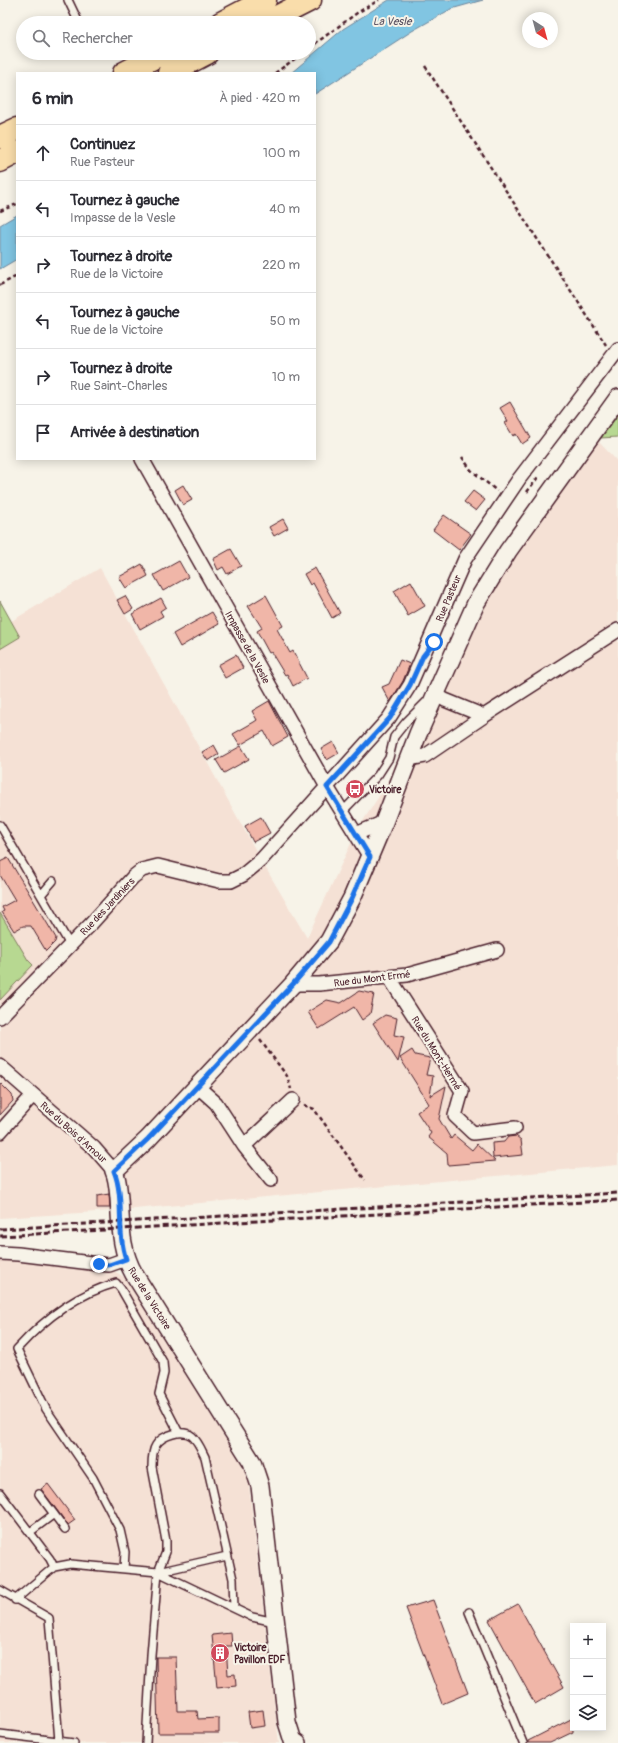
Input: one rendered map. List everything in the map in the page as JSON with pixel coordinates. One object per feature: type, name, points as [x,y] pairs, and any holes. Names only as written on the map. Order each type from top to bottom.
[{"type":"highway","points":[[234,16],[265,0]]},
{"type":"highway","points":[[279,16],[310,0]]},
{"type":"highway","points":[[126,72],[149,60]]},
{"type":"highway","points":[[171,72],[194,60]]},
{"type":"highway","points":[[0,137],[16,129]]},
{"type":"highway","points":[[0,160],[16,152]]},
{"type":"street","name":"Rue Pasteur","points":[[261,860],[390,718],[410,685],[465,559],[506,498],[615,352]]},
{"type":"street","points":[[114,1171],[148,1139],[293,984],[329,942],[352,898],[370,857],[435,694],[476,603],[508,551],[618,398]]},
{"type":"street","name":"Impasse de la Vesle","points":[[143,460],[327,787],[370,857]]},
{"type":"street","points":[[408,759],[425,756],[484,716],[618,630]]},
{"type":"street","points":[[435,694],[445,700],[484,716]]},
{"type":"street","points":[[356,834],[384,822]]},
{"type":"street","name":"Rue des Jardiniers","points":[[0,1017],[133,877],[142,870],[158,866],[219,881],[232,881],[243,875],[261,860]]},
{"type":"street","name":"Rue du Mont Ermé","points":[[293,984],[320,984],[407,975],[497,950]]},
{"type":"street","name":"Rue du Mont-Hermé","points":[[389,977],[462,1091],[455,1116],[473,1133],[515,1128]]},
{"type":"street","points":[[0,1066],[33,1095]]},
{"type":"street","points":[[197,1086],[216,1103],[244,1146],[271,1180]]},
{"type":"street","name":"Rue du Bois d'Amour","points":[[0,1132],[33,1095],[94,1148],[114,1171]]},
{"type":"street","points":[[244,1146],[293,1100]]},
{"type":"street","name":"Rue de la Victoire","points":[[114,1171],[118,1186],[122,1242],[126,1259],[252,1462],[260,1486],[287,1722],[293,1742]]},
{"type":"street","points":[[0,1253],[109,1265],[126,1259]]},
{"type":"lane","points":[[68,0],[76,16]]},
{"type":"lane","points":[[342,812],[378,775],[389,758],[394,737],[406,722],[435,694]]},
{"type":"lane","points":[[0,825],[70,945]]},
{"type":"lane","points":[[41,895],[53,881]]},
{"type":"lane","points":[[124,1569],[125,1552],[120,1530],[92,1478],[46,1409],[17,1349],[35,1329],[66,1306],[96,1288],[116,1283],[121,1288],[163,1362],[164,1373],[159,1394],[179,1433]]},
{"type":"lane","points":[[146,1743],[158,1572],[166,1552],[166,1541],[152,1466],[156,1445],[167,1436],[179,1433],[192,1436],[199,1445],[205,1457],[233,1579],[234,1608]]},
{"type":"lane","points":[[0,1493],[50,1559],[54,1567]]},
{"type":"lane","points":[[39,1494],[65,1529]]},
{"type":"lane","points":[[30,1532],[54,1514]]},
{"type":"lane","points":[[15,1600],[54,1567],[70,1564],[158,1572],[228,1556]]},
{"type":"lane","points":[[158,1572],[252,1617],[276,1622]]},
{"type":"lane","points":[[0,1590],[15,1600],[49,1618],[59,1741]]},
{"type":"lane","points":[[469,1612],[523,1743]]},
{"type":"lane","points":[[0,1734],[74,1743]]},
{"type":"path","points":[[316,43],[379,0]]},
{"type":"path","points":[[276,72],[293,60]]},
{"type":"path","points":[[425,66],[615,352]]},
{"type":"path","points":[[0,211],[16,204]]},
{"type":"path","points":[[0,285],[16,277]]},
{"type":"path","points":[[462,457],[471,470],[506,498]]},
{"type":"path","points":[[525,495],[539,476]]},
{"type":"path","points":[[251,1028],[288,1076],[293,1100],[314,1109],[365,1180]]},
{"type":"shaded area","points":[[595,438],[618,462],[618,1165],[112,1211],[0,1218],[0,628],[100,568],[261,860],[307,938],[353,839],[385,787],[470,598]]},
{"type":"shaded area","points":[[0,1257],[111,1269],[124,1277],[242,1465],[249,1486],[279,1743],[0,1743]]},
{"type":"green space","points":[[618,415],[618,437],[600,438]]},
{"type":"green space","points":[[0,601],[20,637],[0,649]]},
{"type":"green space","points":[[0,913],[28,960],[33,965],[0,1000]]},
{"type":"water","name":"La Vesle","points":[[389,0],[483,0],[451,9],[412,31],[316,93],[316,72],[292,72],[306,60],[316,60],[316,52],[343,29]]},
{"type":"water","points":[[16,216],[16,260],[0,269],[0,225]]},
{"type":"building","points":[[510,402],[531,438],[522,444],[516,434],[513,436],[505,423],[508,421],[500,408]]},
{"type":"building","points":[[183,485],[192,500],[183,505],[175,490]]},
{"type":"building","points":[[473,491],[485,500],[476,511],[464,502]]},
{"type":"building","points":[[444,515],[471,534],[459,550],[433,530]]},
{"type":"building","points":[[283,519],[288,528],[274,536],[269,527]]},
{"type":"building","points":[[231,549],[241,566],[227,574],[223,567],[218,570],[213,559]]},
{"type":"building","points":[[179,561],[188,577],[163,591],[154,575]]},
{"type":"building","points":[[142,564],[148,576],[126,588],[119,577]]},
{"type":"building","points":[[315,568],[340,613],[332,618],[313,583],[310,585],[304,574]]},
{"type":"building","points":[[411,581],[425,606],[408,616],[394,591]]},
{"type":"building","points":[[266,595],[283,626],[277,629],[290,653],[293,651],[307,678],[293,686],[287,674],[285,675],[271,652],[269,653],[257,631],[262,628],[248,606]]},
{"type":"building","points":[[125,596],[133,609],[125,614],[117,600]]},
{"type":"building","points":[[161,598],[166,607],[160,611],[163,616],[140,629],[132,614]]},
{"type":"building","points":[[212,612],[219,624],[180,647],[173,634]]},
{"type":"building","points":[[236,655],[243,668],[225,678],[218,665]]},
{"type":"building","points":[[400,660],[410,664],[403,681],[390,702],[382,687],[389,684]]},
{"type":"building","points":[[269,701],[288,737],[272,746],[264,731],[240,745],[233,734],[257,720],[252,711]]},
{"type":"building","points":[[333,742],[339,753],[327,760],[321,749]]},
{"type":"building","points":[[214,745],[219,754],[208,761],[202,752]]},
{"type":"building","points":[[241,746],[249,759],[224,773],[216,760]]},
{"type":"building","points":[[261,817],[270,833],[253,842],[245,826]]},
{"type":"building","points":[[8,858],[56,938],[55,942],[46,951],[31,926],[23,926],[14,931],[2,912],[4,911],[2,907],[15,900],[0,875],[0,862]]},
{"type":"building","points":[[359,991],[374,994],[370,1014],[362,1020],[354,1007],[319,1029],[308,1012],[327,1000],[341,1003]]},
{"type":"building","points":[[385,1015],[397,1018],[394,1035],[404,1037],[398,1062],[373,1023]]},
{"type":"building","points":[[412,1050],[415,1055],[430,1058],[426,1075],[433,1076],[430,1096],[446,1086],[439,1119],[451,1139],[454,1135],[472,1150],[477,1144],[495,1161],[448,1165],[447,1153],[428,1137],[431,1133],[417,1112],[429,1104],[400,1058]]},
{"type":"building","points":[[0,1083],[12,1095],[13,1101],[0,1115]]},
{"type":"building","points":[[516,1136],[521,1140],[523,1155],[493,1158],[492,1143],[504,1142],[508,1137]]},
{"type":"building","points":[[109,1194],[110,1208],[97,1208],[97,1196]]},
{"type":"building","points":[[48,1484],[75,1520],[68,1525],[41,1489]]},
{"type":"building","points":[[433,1600],[468,1693],[442,1704],[406,1608]]},
{"type":"building","points":[[518,1604],[564,1687],[535,1704],[489,1620]]},
{"type":"building","points":[[231,1633],[232,1646],[226,1646],[228,1675],[235,1674],[236,1686],[217,1688],[212,1635]]},
{"type":"building","points":[[156,1657],[176,1657],[178,1711],[197,1711],[198,1719],[219,1718],[219,1733],[158,1733]]},
{"type":"building","points":[[263,1710],[265,1726],[250,1728],[248,1712]]},
{"type":"building","points":[[570,1720],[570,1731],[573,1732],[550,1743],[528,1743],[528,1741]]},
{"type":"railway","points":[[0,1229],[618,1193]]},
{"type":"railway","points":[[0,1236],[618,1200]]},
{"type":"place","name":"Victoire","points":[[355,789]]},
{"type":"place","name":"Victoire Pavillon EDF","points":[[220,1653]]},
{"type":"route","points":[[99,1264],[109,1265],[126,1259],[122,1242],[118,1186],[114,1171],[148,1139],[293,984],[329,942],[352,898],[370,857],[327,787],[390,718],[410,685],[423,656],[434,642]]}]
